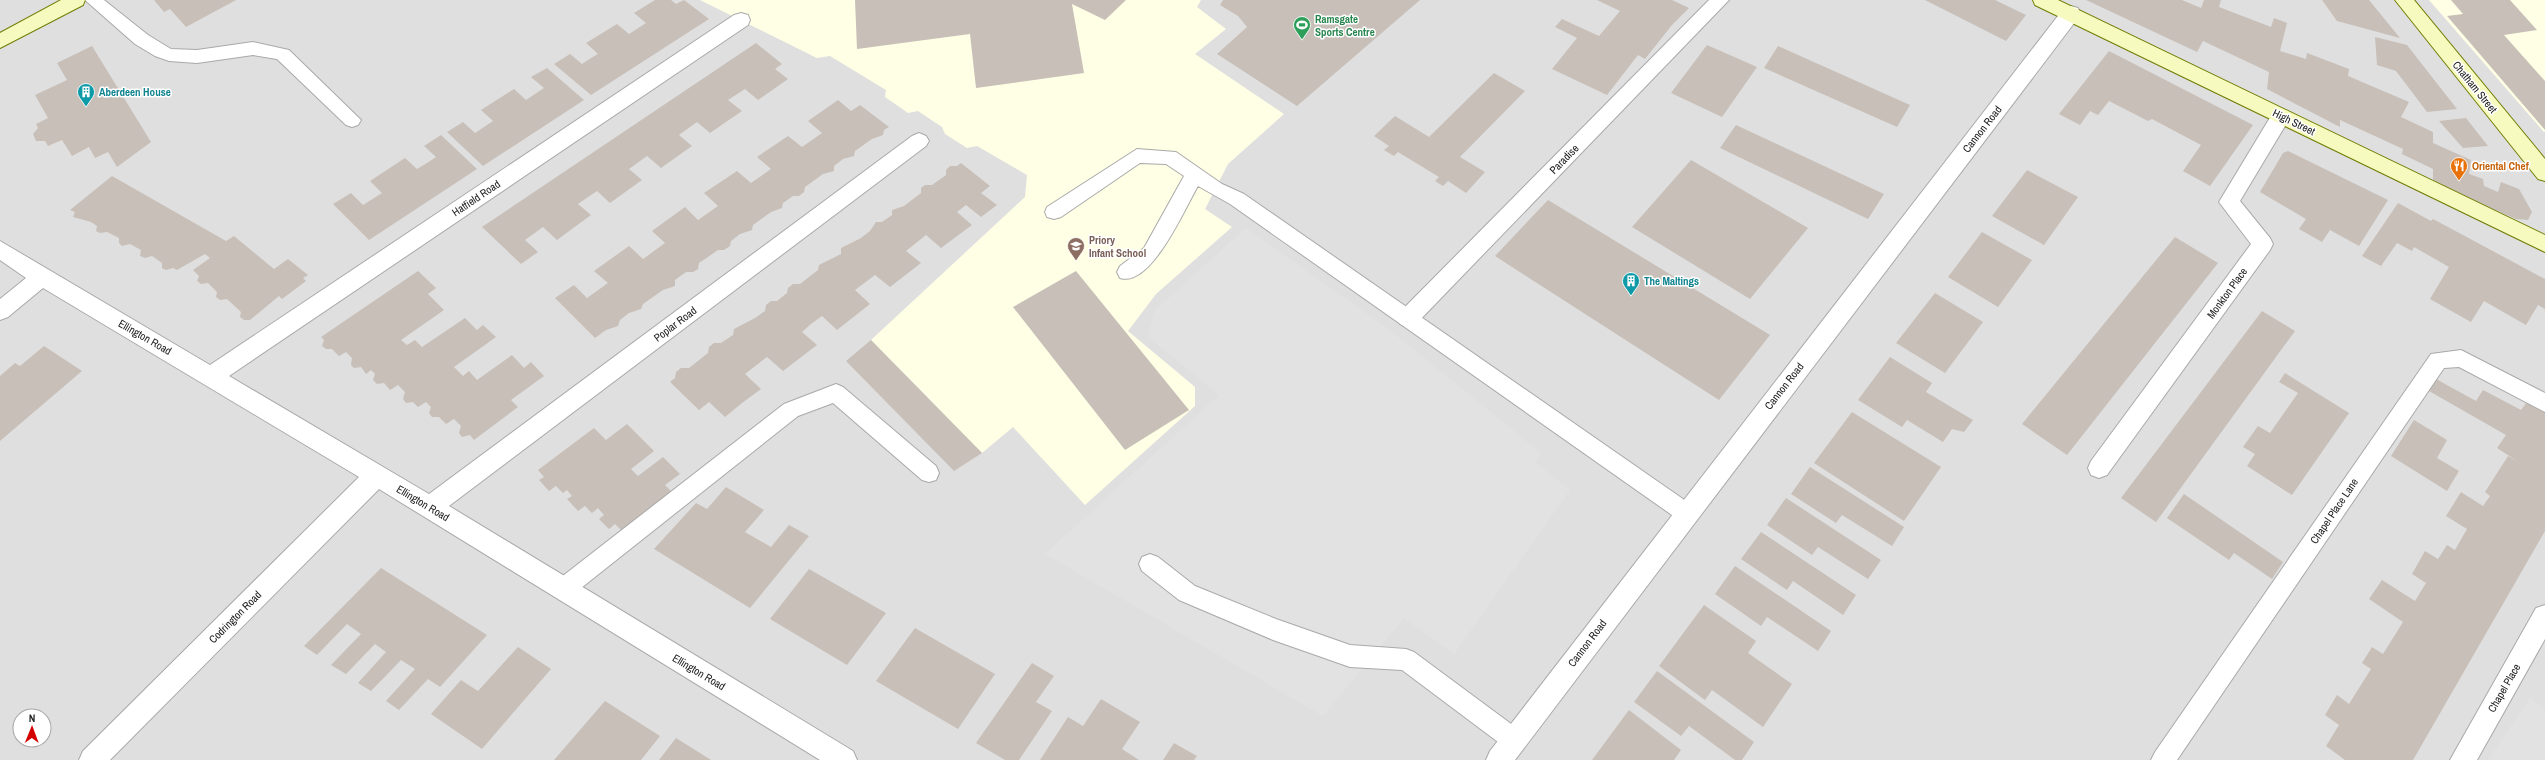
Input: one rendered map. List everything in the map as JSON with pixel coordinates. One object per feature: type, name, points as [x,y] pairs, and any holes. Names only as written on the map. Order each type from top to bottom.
[{"type":"street","points":[[0,41],[76,0]]},
{"type":"street","name":"Paradise","points":[[1408,318],[1720,0]]},
{"type":"street","name":"High Street","points":[[2042,0],[2545,244]]},
{"type":"street","name":"Chatham Street","points":[[2404,0],[2545,173]]},
{"type":"street","name":"Cannon Road","points":[[1499,760],[1686,513],[2071,13]]},
{"type":"street","name":"Hatfield Road","points":[[212,376],[740,20]]},
{"type":"street","name":"Monkton Place","points":[[2099,468],[2263,244],[2229,202],[2281,116]]},
{"type":"street","name":"Poplar Road","points":[[430,507],[919,141]]},
{"type":"street","name":"Ellington Road","points":[[0,249],[42,277],[212,376],[377,475],[844,760]]},
{"type":"street","points":[[0,311],[42,277]]},
{"type":"street","name":"Codrington Road","points":[[92,760],[377,475]]},
{"type":"street","name":"Chapel Place","points":[[2464,760],[2545,616]]},
{"type":"lane","points":[[93,0],[151,45],[168,55],[204,54],[251,47],[268,48],[283,54],[352,120]]},
{"type":"lane","points":[[1054,212],[1137,156],[1170,157],[1216,189],[1237,199],[1686,513]]},
{"type":"lane","points":[[1127,272],[1151,253],[1195,174]]},
{"type":"lane","name":"Chapel Place Lane","points":[[2163,760],[2438,360],[2460,358],[2545,403]]},
{"type":"lane","points":[[563,589],[791,410],[836,393],[929,473]]},
{"type":"lane","points":[[1150,564],[1187,593],[1273,629],[1350,656],[1406,660],[1514,740]]},
{"type":"shaded area","points":[[0,0],[2545,0],[2545,760],[0,760]]},
{"type":"shaded area","name":"Priory Infant School","points":[[700,0],[1201,0],[1197,7],[1226,29],[1195,54],[1284,114],[1228,164],[1205,209],[1232,227],[1156,294],[1128,331],[1195,387],[1195,406],[1085,505],[1013,427],[982,453],[871,340],[1025,197],[1027,175],[977,146],[967,148],[945,134],[942,127],[918,111],[908,113],[885,97],[886,90],[830,56],[817,58]]},
{"type":"shaded area","points":[[2429,0],[2545,0],[2544,132]]},
{"type":"shaded area","points":[[1246,228],[1390,330],[1541,453],[1535,462],[1570,490],[1454,654],[1404,618],[1323,716],[1045,554],[1219,395],[1148,337],[1155,310]]},
{"type":"shaded area","points":[[2530,698],[2545,709],[2545,760],[2488,760]]},
{"type":"building","points":[[154,0],[236,0],[186,27],[170,9],[164,12]]},
{"type":"building","points":[[655,0],[671,0],[676,4],[684,0],[709,19],[591,95],[554,64],[570,54],[582,64],[598,54],[586,43],[617,24],[629,34],[646,23],[634,13]]},
{"type":"building","points":[[855,0],[1126,0],[1105,20],[1072,4],[1084,73],[976,88],[970,34],[857,49]]},
{"type":"building","name":"Ramsgate Sports Centre","points":[[1223,0],[1420,0],[1297,106],[1217,54],[1247,27],[1238,16],[1220,5]]},
{"type":"building","points":[[1597,0],[1672,0],[1689,8],[1672,25],[1645,59],[1638,55],[1607,95],[1552,69],[1577,38],[1555,27],[1562,19],[1599,36],[1620,11]]},
{"type":"building","points":[[1925,0],[1995,0],[2026,15],[2006,41]]},
{"type":"building","points":[[2086,0],[2182,0],[2201,8],[2204,0],[2221,0],[2219,7],[2271,27],[2274,18],[2287,23],[2280,51],[2306,59],[2307,53],[2349,69],[2348,76],[2409,102],[2401,117],[2433,132],[2433,143],[2471,160],[2469,174],[2483,179],[2484,186],[2498,192],[2501,182],[2519,189],[2532,212],[2528,220],[2516,219],[2461,195],[2433,180],[2433,169],[2402,154],[2403,149],[2340,120],[2340,127],[2267,89],[2269,72],[2203,41],[2197,52]]},
{"type":"building","points":[[2322,0],[2369,0],[2400,38],[2337,21]]},
{"type":"building","points":[[2451,0],[2510,0],[2537,30],[2504,35],[2545,81],[2545,130],[2447,16],[2463,14]]},
{"type":"building","points":[[2375,37],[2407,45],[2457,109],[2427,112],[2396,71],[2377,65]]},
{"type":"building","points":[[756,43],[782,64],[775,69],[788,79],[758,100],[745,89],[728,100],[742,111],[710,133],[697,122],[679,135],[692,146],[661,168],[647,156],[629,169],[642,180],[610,203],[597,191],[588,197],[578,204],[591,215],[557,240],[543,227],[525,240],[538,252],[521,264],[482,227]]},
{"type":"building","points":[[1707,45],[1757,67],[1722,117],[1671,93]]},
{"type":"building","name":"Aberdeen House","points":[[92,46],[151,142],[117,167],[108,152],[95,158],[89,147],[72,156],[62,140],[48,146],[45,141],[36,141],[33,134],[38,128],[36,124],[48,118],[35,95],[67,80],[57,63]]},
{"type":"building","points":[[1778,46],[1910,105],[1897,127],[1764,68]]},
{"type":"building","points":[[2109,51],[2253,125],[2210,186],[2183,171],[2201,145],[2152,119],[2148,121],[2109,101],[2098,115],[2090,111],[2080,125],[2059,114]]},
{"type":"building","points":[[547,68],[584,100],[483,166],[447,132],[463,122],[475,133],[493,121],[481,110],[514,89],[526,100],[544,88],[531,77]]},
{"type":"building","points":[[1494,73],[1525,91],[1460,157],[1485,172],[1466,193],[1448,181],[1443,186],[1435,181],[1439,177],[1398,152],[1394,156],[1384,150],[1389,146],[1374,136],[1395,116],[1429,137]]},
{"type":"building","points":[[838,100],[851,111],[860,105],[889,127],[884,130],[883,135],[872,139],[855,151],[854,156],[843,159],[834,166],[834,171],[823,174],[805,187],[804,192],[799,196],[793,196],[783,203],[782,208],[771,212],[753,225],[752,230],[740,234],[731,241],[730,246],[724,250],[718,250],[699,263],[698,269],[693,272],[686,272],[675,280],[675,286],[663,290],[643,304],[641,309],[629,313],[620,320],[618,326],[606,330],[595,338],[555,298],[574,285],[587,298],[608,283],[594,271],[629,246],[643,259],[665,243],[652,231],[685,207],[698,220],[718,206],[704,193],[737,171],[751,183],[771,169],[757,157],[788,136],[802,147],[822,133],[808,121]]},
{"type":"building","points":[[2466,118],[2488,146],[2463,148],[2439,121]]},
{"type":"building","points":[[1736,125],[1884,194],[1868,219],[1720,148]]},
{"type":"building","points":[[441,135],[477,169],[369,240],[333,204],[351,193],[363,205],[382,193],[370,181],[405,158],[417,169],[427,163],[436,157],[424,146]]},
{"type":"building","points":[[2288,151],[2388,200],[2359,246],[2330,230],[2322,242],[2299,229],[2306,219],[2260,192],[2283,153]]},
{"type":"building","points":[[1691,160],[1808,228],[1750,299],[1632,227]]},
{"type":"building","points":[[961,163],[990,186],[981,193],[997,205],[981,217],[966,205],[957,212],[972,225],[941,248],[926,235],[906,251],[921,263],[890,287],[875,275],[855,290],[870,304],[837,330],[822,316],[811,324],[802,332],[817,345],[783,371],[767,357],[745,374],[761,389],[725,417],[709,402],[699,410],[670,382],[675,378],[676,372],[681,368],[689,368],[708,353],[709,347],[714,343],[721,343],[733,335],[734,329],[765,311],[766,305],[771,301],[777,301],[787,293],[788,288],[793,284],[800,284],[818,270],[819,265],[841,254],[841,248],[861,238],[870,231],[876,222],[882,222],[892,215],[892,210],[904,206],[921,193],[921,188],[925,185],[932,185],[946,175],[946,170],[950,166],[957,166]]},
{"type":"building","points":[[2027,170],[2078,197],[2044,245],[1992,216]]},
{"type":"building","points":[[112,176],[226,241],[234,236],[274,269],[288,259],[308,275],[303,278],[306,281],[282,299],[279,296],[250,320],[244,320],[240,317],[241,312],[227,299],[220,300],[216,297],[217,292],[208,283],[201,284],[197,281],[199,276],[193,270],[210,258],[205,254],[177,270],[173,268],[166,270],[162,268],[162,263],[152,256],[145,258],[140,256],[141,250],[130,244],[122,246],[119,243],[119,238],[107,232],[100,233],[96,231],[97,226],[91,222],[73,217],[75,212],[70,210]]},
{"type":"building","name":"The Maltings","points":[[1548,200],[1770,335],[1719,400],[1495,256]]},
{"type":"building","points":[[2398,203],[2431,221],[2433,219],[2545,279],[2545,309],[2538,305],[2526,325],[2484,301],[2471,322],[2430,299],[2449,267],[2414,247],[2412,251],[2397,243],[2381,266],[2362,256]]},
{"type":"building","points":[[1982,232],[2032,260],[1998,307],[1948,277]]},
{"type":"building","points":[[2175,237],[2218,263],[2067,455],[2022,424]]},
{"type":"building","points":[[418,271],[436,288],[428,294],[444,310],[401,340],[407,345],[415,340],[422,347],[465,318],[477,330],[483,325],[496,337],[454,367],[463,376],[469,371],[477,380],[512,355],[524,368],[531,362],[544,376],[511,400],[518,407],[474,440],[470,435],[462,437],[459,433],[461,426],[454,419],[446,424],[439,417],[432,417],[429,413],[431,407],[426,402],[418,407],[413,402],[406,403],[403,399],[405,392],[398,385],[390,390],[384,383],[377,384],[373,380],[375,374],[371,370],[366,374],[361,367],[354,368],[351,365],[352,358],[346,352],[339,356],[332,349],[326,349],[322,346],[324,340],[321,337]]},
{"type":"building","points":[[1076,271],[1189,410],[1125,450],[1013,307]]},
{"type":"building","points":[[1935,293],[1983,322],[1945,373],[1896,343]]},
{"type":"building","points":[[2262,311],[2295,331],[2156,522],[2121,498]]},
{"type":"building","points":[[871,340],[982,453],[954,471],[846,361]]},
{"type":"building","points":[[44,346],[82,371],[0,441],[0,376],[15,363],[20,366]]},
{"type":"building","points":[[1890,357],[1932,383],[1926,392],[1973,420],[1964,432],[1952,429],[1943,442],[1907,420],[1902,427],[1858,400]]},
{"type":"building","points":[[2285,373],[2349,413],[2292,495],[2247,466],[2255,454],[2243,447],[2258,426],[2270,433],[2298,393],[2279,382]]},
{"type":"building","points":[[2436,379],[2476,401],[2483,390],[2521,410],[2527,402],[2545,412],[2545,531],[2413,760],[2345,760],[2326,746],[2339,725],[2325,715],[2337,695],[2349,704],[2371,669],[2362,663],[2372,647],[2383,654],[2403,622],[2369,599],[2382,580],[2415,601],[2426,583],[2412,574],[2425,551],[2438,559],[2447,545],[2455,550],[2467,529],[2446,516],[2461,492],[2483,506],[2490,496],[2485,492],[2508,456],[2517,461],[2497,448],[2506,435],[2429,391]]},
{"type":"building","points":[[1852,412],[1941,467],[1904,521],[1814,463]]},
{"type":"building","points":[[2414,420],[2447,440],[2437,458],[2459,471],[2447,491],[2391,456]]},
{"type":"building","points":[[627,424],[654,451],[631,469],[638,476],[663,457],[680,474],[665,485],[672,492],[623,532],[615,524],[609,529],[599,519],[604,515],[598,508],[592,513],[585,506],[578,511],[567,499],[572,496],[567,490],[563,493],[556,486],[549,491],[539,480],[544,477],[538,470],[594,428],[606,440]]},
{"type":"building","points":[[1810,467],[1904,527],[1892,546],[1842,515],[1836,523],[1791,494]]},
{"type":"building","points":[[726,487],[764,510],[745,532],[771,547],[789,525],[809,536],[750,608],[654,549],[696,503],[707,509]]},
{"type":"building","points":[[2184,494],[2283,562],[2272,579],[2234,553],[2229,560],[2167,518]]},
{"type":"building","points":[[1786,498],[1881,560],[1868,579],[1818,547],[1812,555],[1767,525]]},
{"type":"building","points":[[1761,532],[1856,595],[1843,615],[1793,581],[1787,590],[1741,559]]},
{"type":"building","points":[[1735,566],[1831,631],[1818,651],[1767,617],[1761,626],[1715,594]]},
{"type":"building","points":[[381,568],[487,635],[440,687],[428,679],[399,710],[386,701],[415,669],[401,660],[371,691],[358,683],[386,652],[375,644],[346,674],[331,665],[361,634],[347,624],[317,655],[304,646]]},
{"type":"building","points":[[809,569],[886,613],[847,665],[770,619]]},
{"type":"building","points":[[1704,605],[1756,641],[1748,653],[1792,684],[1763,727],[1712,690],[1705,700],[1659,666]]},
{"type":"building","points":[[915,628],[995,674],[958,729],[876,681]]},
{"type":"building","points":[[518,647],[551,669],[482,749],[431,714],[461,680],[478,691]]},
{"type":"building","points":[[1032,663],[1054,676],[1036,702],[1052,711],[1019,760],[1005,760],[976,743]]},
{"type":"building","points":[[1657,671],[1754,742],[1742,760],[1735,760],[1689,726],[1681,736],[1634,702]]},
{"type":"building","points":[[1101,699],[1140,722],[1122,749],[1139,760],[1040,760],[1068,717],[1083,726]]},
{"type":"building","points":[[605,701],[660,736],[641,760],[554,760]]},
{"type":"building","points":[[1629,710],[1681,750],[1674,760],[1592,760]]},
{"type":"building","points":[[676,738],[711,760],[659,760]]},
{"type":"building","points":[[1174,743],[1197,756],[1194,760],[1163,760]]},
{"type":"place","name":"Ramsgate Sports Centre","points":[[1302,40]]},
{"type":"place","name":"Aberdeen House","points":[[86,107]]},
{"type":"place","name":"Oriental Chef","points":[[2459,181]]},
{"type":"place","name":"Priory Infant School","points":[[1076,261]]},
{"type":"place","name":"The Maltings","points":[[1631,296]]}]
